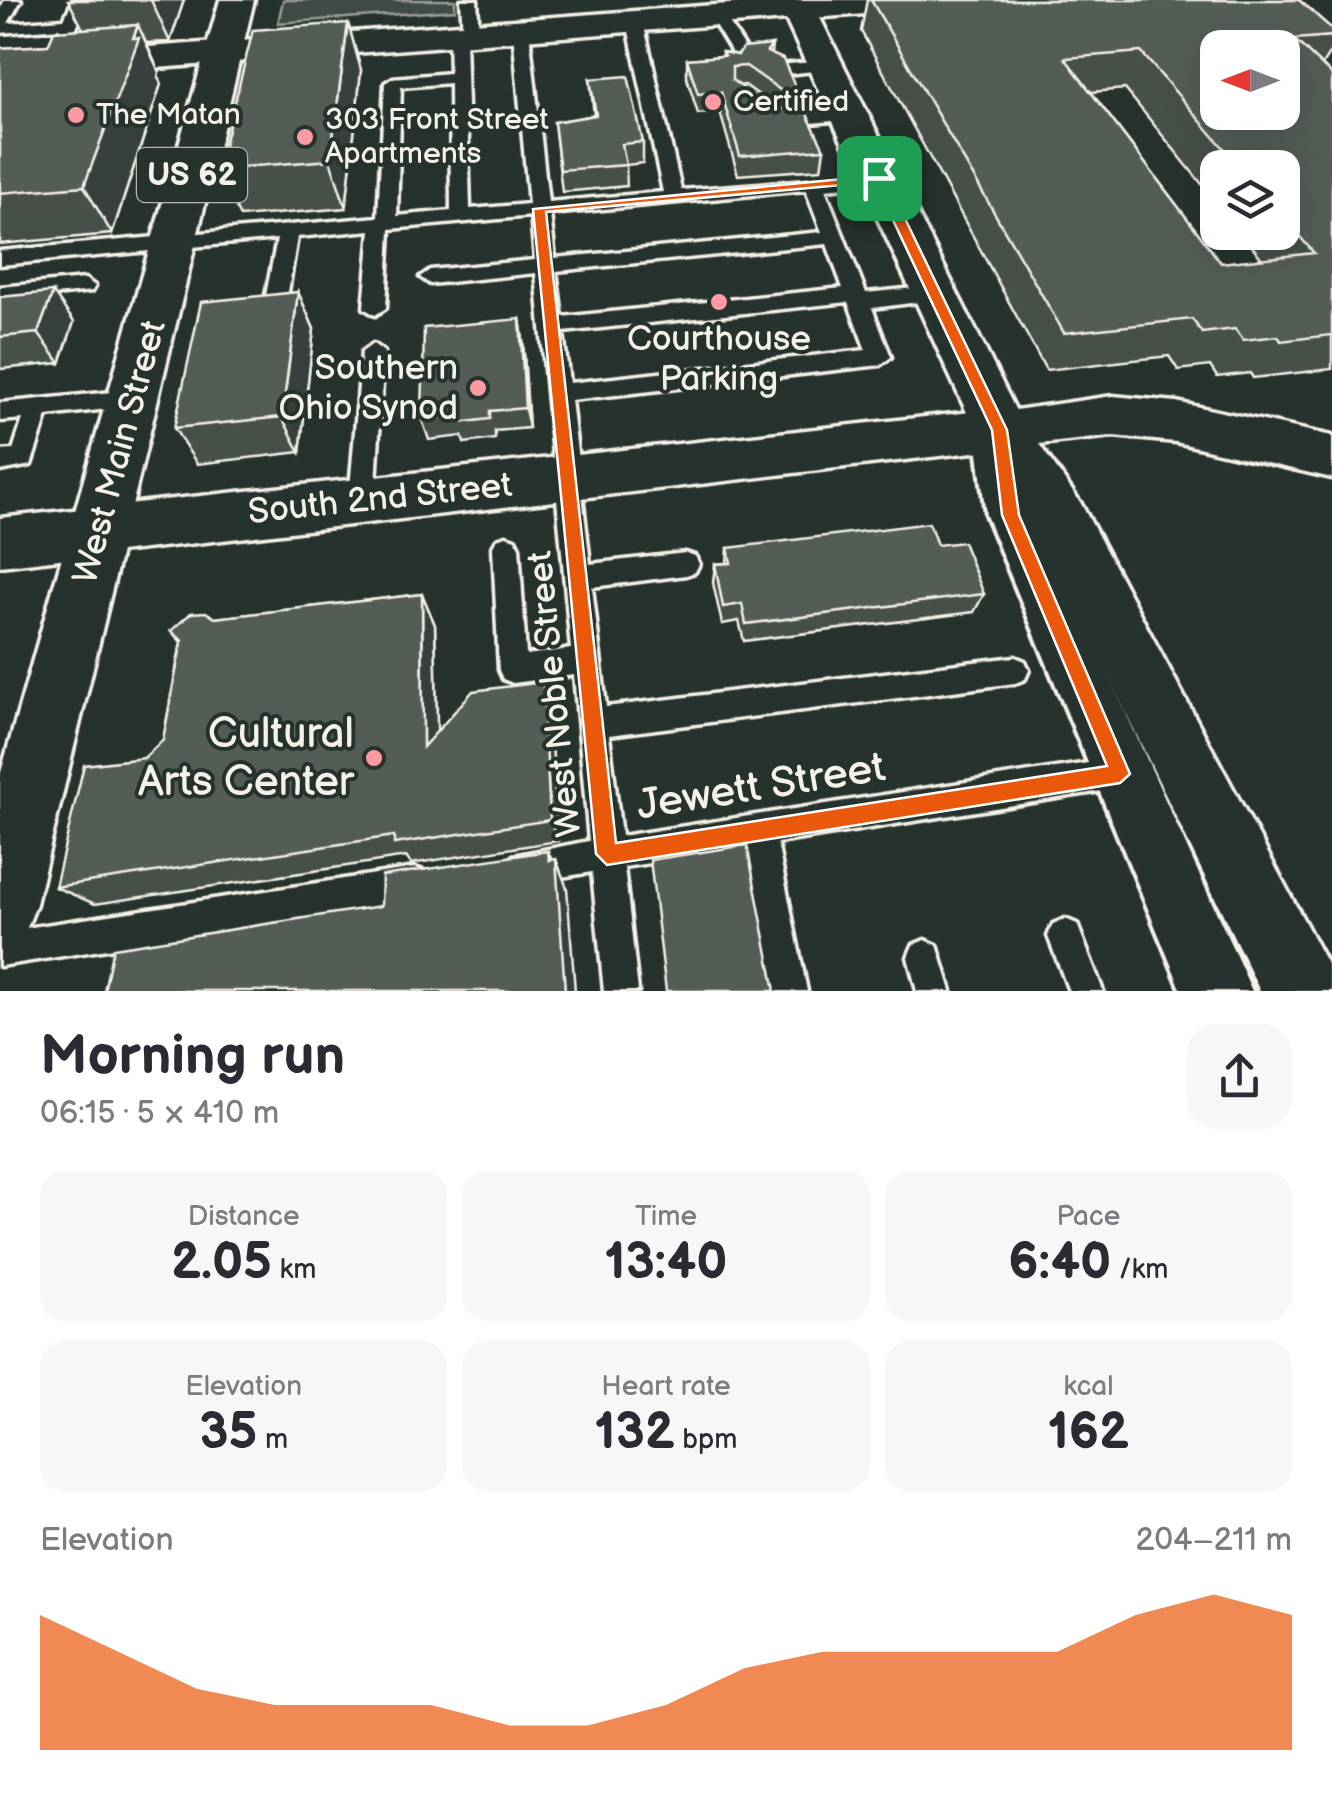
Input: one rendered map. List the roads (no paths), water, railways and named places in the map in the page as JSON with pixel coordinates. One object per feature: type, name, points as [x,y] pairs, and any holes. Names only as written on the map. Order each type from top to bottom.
[{"type":"main road","name":"West Main Street","points":[[0,904],[237,0]]},
{"type":"main road","points":[[0,69],[223,53],[466,23],[521,31],[717,15],[796,4],[916,0]]},
{"type":"main road","points":[[796,4],[999,430],[1060,518],[1300,991]]},
{"type":"main road","name":"South 2nd Street","points":[[0,542],[1112,416],[1176,422],[1332,457]]},
{"type":"street","points":[[999,430],[1011,515],[1217,991]]},
{"type":"lane","points":[[0,26],[14,0]]},
{"type":"lane","points":[[49,66],[81,0]]},
{"type":"lane","points":[[717,15],[752,66]]},
{"type":"lane","points":[[635,22],[673,196]]},
{"type":"lane","points":[[0,26],[70,23]]},
{"type":"lane","points":[[460,216],[457,77],[466,23]]},
{"type":"lane","name":"West Noble Street","points":[[521,31],[621,991]]},
{"type":"lane","points":[[739,51],[774,67],[826,66]]},
{"type":"lane","points":[[729,68],[739,51]]},
{"type":"lane","points":[[375,308],[393,83],[457,77]]},
{"type":"lane","points":[[771,105],[773,121],[850,116]]},
{"type":"lane","points":[[0,258],[879,178]]},
{"type":"lane","points":[[558,393],[880,357],[813,183]]},
{"type":"lane","points":[[273,316],[288,232]]},
{"type":"lane","points":[[430,277],[834,237]]},
{"type":"lane","points":[[0,294],[86,286]]},
{"type":"lane","points":[[552,326],[934,293]]},
{"type":"lane","points":[[362,500],[373,352]]},
{"type":"lane","points":[[0,412],[134,399]]},
{"type":"lane","points":[[0,460],[22,458],[38,408]]},
{"type":"lane","points":[[506,547],[514,670],[586,660]]},
{"type":"lane","points":[[577,577],[686,564]]},
{"type":"lane","points":[[593,723],[1016,670]]},
{"type":"lane","name":"Jewett Street","points":[[487,873],[1120,774]]},
{"type":"lane","points":[[759,830],[790,991]]},
{"type":"lane","points":[[0,949],[449,879]]},
{"type":"lane","points":[[1065,936],[1086,991]]},
{"type":"place","name":"Certified","points":[[713,102]]},
{"type":"place","name":"The Matan","points":[[76,115]]},
{"type":"place","name":"303 Front Street Apartments","points":[[305,137]]},
{"type":"place","name":"Courthouse Parking","points":[[719,302]]},
{"type":"place","name":"Southern Ohio Synod","points":[[478,388]]},
{"type":"place","name":"Cultural Arts Center","points":[[374,758]]}]
